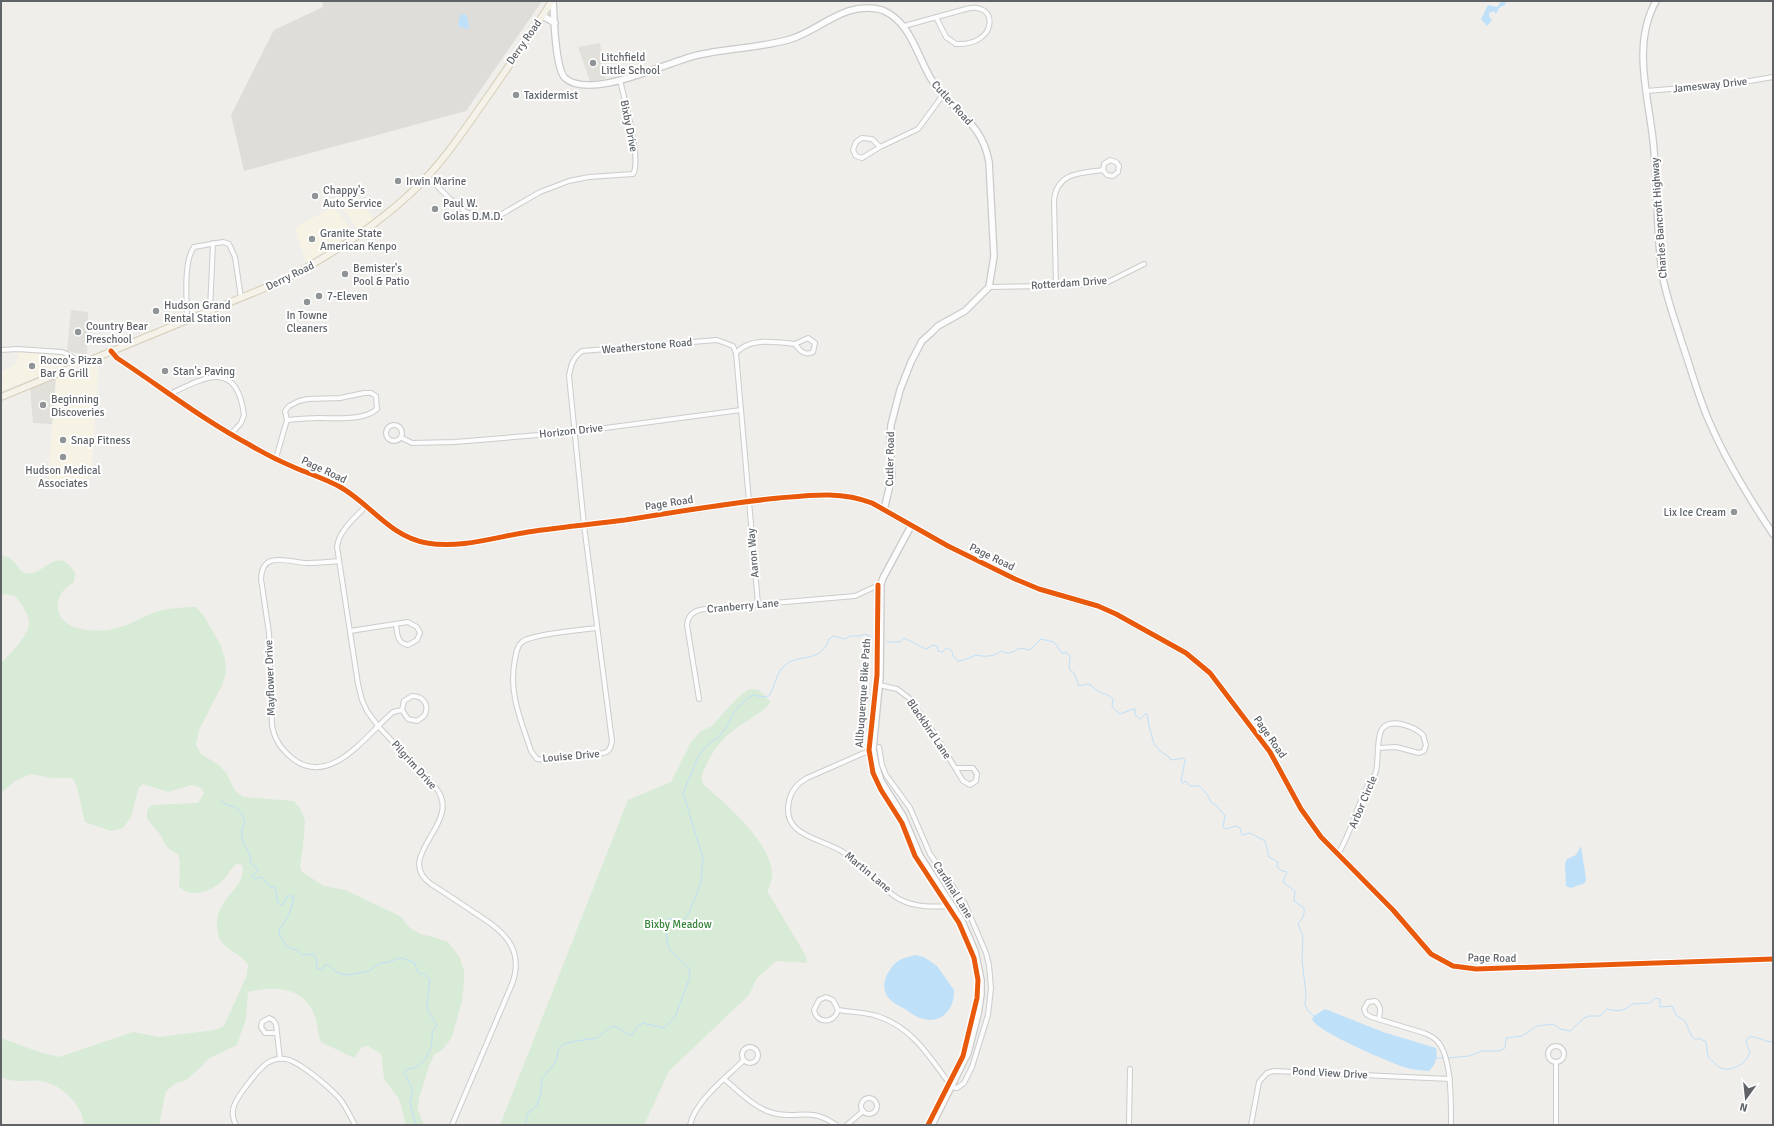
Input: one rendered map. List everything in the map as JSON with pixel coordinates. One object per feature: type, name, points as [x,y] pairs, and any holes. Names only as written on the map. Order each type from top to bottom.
[{"type":"main road","name":"Derry Road","points":[[1,397],[284,280],[346,245],[390,212],[427,176],[467,127],[553,1]]},
{"type":"street","name":"Cutler Road","points":[[553,1],[560,68],[567,79],[576,83],[590,85],[644,74],[699,55],[793,38],[837,13],[853,7],[864,6],[882,10],[904,26],[930,77],[943,95],[974,126],[986,148],[989,162],[994,256],[989,287],[965,311],[938,326],[931,332],[922,341],[914,357],[904,379],[892,421],[890,439],[892,476],[884,510]]},
{"type":"street","name":"Charles Bancroft Highway","points":[[1656,1],[1651,11],[1643,45],[1646,91],[1655,162],[1661,262],[1668,299],[1709,421],[1736,473],[1773,534]]},
{"type":"street","points":[[904,26],[936,17],[970,8],[978,8],[985,12],[988,16],[990,28],[986,35],[980,39],[956,44],[946,37],[936,17]]},
{"type":"street","points":[[543,16],[555,23]]},
{"type":"street","name":"Jamesway Drive","points":[[1646,91],[1732,84],[1773,77]]},
{"type":"street","name":"Bixby Drive","points":[[427,176],[464,211],[474,216],[485,217],[502,214],[540,192],[562,183],[589,177],[631,175],[634,173],[636,161],[634,142],[620,80]]},
{"type":"street","points":[[880,147],[874,140],[864,138],[856,142],[853,150],[856,156],[862,158],[918,128],[943,95]]},
{"type":"street","points":[[1056,286],[1054,200],[1057,187],[1061,181],[1068,177],[1103,170]]},
{"type":"street","points":[[187,319],[190,254],[194,247],[223,242],[228,244],[234,257],[241,298]]},
{"type":"street","points":[[210,310],[213,243]]},
{"type":"street","name":"Rotterdam Drive","points":[[989,287],[1056,286],[1106,283],[1144,264]]},
{"type":"street","points":[[749,501],[736,353],[745,344],[753,342],[795,344],[808,338],[815,343],[813,352],[809,354],[803,353],[795,344]]},
{"type":"street","name":"Weatherstone Road","points":[[584,525],[569,376],[571,365],[575,357],[582,351],[718,340],[733,346],[736,353]]},
{"type":"street","points":[[1,350],[17,349],[62,352],[72,356],[79,364]]},
{"type":"street","name":"Page Road","points":[[111,351],[117,358],[231,434],[276,458],[341,488],[366,506],[380,520],[397,532],[429,544],[458,544],[540,530],[749,501],[838,494],[860,498],[884,510],[910,526],[1015,579],[1039,589],[1098,606],[1116,614],[1194,659],[1210,673],[1270,752],[1311,824],[1321,837],[1393,910],[1431,954],[1446,963],[1461,968],[1476,969],[1773,959]]},
{"type":"street","points":[[170,394],[202,380],[219,377],[228,379],[236,387],[244,415],[241,423],[231,434]]},
{"type":"street","points":[[276,458],[287,420],[285,411],[289,406],[299,401],[315,398],[340,398],[364,393],[371,393],[376,396],[377,409],[372,413],[340,419],[318,418],[287,420]]},
{"type":"street","name":"Horizon Drive","points":[[402,438],[412,443],[425,443],[574,432],[741,410]]},
{"type":"street","name":"Horizon Drive","points":[[392,425],[400,427],[402,438],[396,442],[390,441],[386,437],[387,428],[392,425]]},
{"type":"street","name":"Aaron Way","points":[[749,501],[758,604]]},
{"type":"street","name":"Pilgrim Drive","points":[[366,506],[340,535],[338,545],[339,561],[361,698],[367,711],[378,726],[436,788],[442,798],[440,820],[419,858],[419,867],[422,875],[431,884],[500,930],[511,944],[515,958],[515,971],[512,984],[452,1125]]},
{"type":"street","name":"Louise Drive","points":[[584,525],[612,741],[610,748],[604,753],[548,760],[537,759],[531,751],[513,693],[513,670],[517,650],[522,642],[531,638],[597,628]]},
{"type":"street","points":[[910,526],[881,584],[876,766],[884,787],[903,816],[926,866],[954,906],[975,951],[982,987],[978,1014],[966,1059],[932,1125]]},
{"type":"street","name":"Mayflower Drive","points":[[339,561],[308,563],[279,559],[268,563],[263,570],[261,582],[269,633],[272,729],[279,745],[292,758],[307,766],[322,767],[332,765],[341,760],[378,726]]},
{"type":"street","name":"Cranberry Lane","points":[[699,700],[687,630],[692,613],[700,609],[854,596],[881,584]]},
{"type":"street","points":[[350,632],[396,624],[408,622],[415,624],[419,630],[417,640],[408,645],[401,642],[397,635],[396,624]]},
{"type":"street","name":"Blackbird Lane","points":[[879,685],[897,689],[908,698],[931,728],[955,768],[965,784],[972,784],[976,781],[978,774],[973,768],[955,768]]},
{"type":"street","points":[[414,696],[423,699],[427,708],[424,716],[417,721],[408,719],[402,710],[402,706],[406,700],[414,696]]},
{"type":"street","points":[[378,726],[393,712],[402,710]]},
{"type":"street","name":"Arbor Circle","points":[[1338,854],[1349,835],[1367,787],[1376,772],[1378,748],[1381,731],[1384,727],[1391,724],[1403,724],[1417,730],[1424,736],[1426,745],[1424,751],[1419,753],[1396,747],[1378,748]]},
{"type":"street","name":"Cardinal Lane","points":[[876,748],[890,782],[910,808],[930,854],[965,904],[986,953],[989,965],[991,988],[988,1014],[976,1057],[964,1082],[959,1088],[952,1087]]},
{"type":"street","name":"Martin Lane","points":[[876,748],[807,778],[799,784],[792,792],[788,802],[788,813],[792,823],[796,829],[804,835],[831,845],[846,853],[900,899],[926,907],[954,906]]},
{"type":"street","points":[[884,787],[890,782]]},
{"type":"street","points":[[826,997],[833,1000],[838,1010],[835,1017],[828,1021],[824,1021],[817,1017],[814,1010],[816,1002],[826,997]]},
{"type":"street","points":[[1379,1019],[1381,1010],[1380,1005],[1376,1001],[1368,1002],[1365,1007],[1366,1014],[1379,1019],[1431,1036],[1439,1043],[1450,1078],[1451,1125]]},
{"type":"street","points":[[838,1010],[876,1015],[902,1027],[915,1038],[952,1087]]},
{"type":"street","points":[[277,1033],[265,1033],[262,1029],[262,1022],[266,1019],[273,1020],[276,1024],[280,1058]]},
{"type":"street","points":[[236,1125],[233,1110],[236,1101],[261,1069],[268,1063],[280,1058],[299,1064],[336,1095],[355,1125]]},
{"type":"street","points":[[690,1125],[699,1106],[744,1060]]},
{"type":"street","points":[[1556,1062],[1556,1125]]},
{"type":"street","points":[[1128,1125],[1130,1069]]},
{"type":"street","name":"Pond View Drive","points":[[1251,1125],[1259,1082],[1267,1073],[1274,1071],[1450,1078]]},
{"type":"street","points":[[724,1079],[763,1110],[780,1115],[808,1114],[820,1116],[836,1125]]},
{"type":"street","points":[[867,1098],[874,1100],[877,1106],[875,1112],[869,1114],[863,1111],[861,1106],[863,1101],[867,1098]]},
{"type":"street","points":[[847,1125],[863,1111]]},
{"type":"shaded area","points":[[322,1],[542,1],[466,111],[244,171],[231,115],[274,30],[323,7]]},
{"type":"shaded area","name":"Litchfield Little School","points":[[600,43],[605,79],[590,81],[578,47]]},
{"type":"shaded area","points":[[354,192],[374,220],[358,230],[339,202]]},
{"type":"shaded area","points":[[334,206],[353,233],[335,246],[306,262],[295,228]]},
{"type":"shaded area","name":"Country Bear Preschool","points":[[71,310],[88,312],[87,355],[67,351]]},
{"type":"shaded area","points":[[18,352],[63,355],[68,357],[70,363],[1,391],[1,372],[15,365],[17,362]]},
{"type":"shaded area","points":[[99,359],[91,478],[48,481],[56,377]]},
{"type":"shaded area","name":"Beginning Discoveries","points":[[56,377],[52,424],[33,423],[30,387]]},
{"type":"green space","points":[[1,555],[14,561],[25,573],[38,571],[56,561],[62,561],[68,564],[75,573],[74,582],[66,588],[60,596],[58,603],[59,612],[69,625],[77,628],[96,631],[113,629],[125,626],[159,611],[196,607],[204,616],[220,644],[225,659],[226,674],[199,730],[196,745],[201,754],[219,765],[227,774],[235,791],[244,797],[294,801],[301,810],[305,820],[300,866],[302,872],[324,886],[345,890],[400,916],[409,927],[420,934],[448,942],[459,956],[464,970],[462,1001],[452,1037],[443,1049],[434,1055],[419,1098],[418,1110],[424,1125],[406,1125],[399,1099],[384,1079],[381,1054],[368,1046],[362,1047],[354,1058],[321,1042],[315,1015],[308,1003],[302,997],[285,990],[267,989],[248,992],[246,1019],[237,1045],[208,1059],[186,1080],[176,1083],[166,1091],[159,1125],[84,1125],[83,1117],[75,1103],[56,1086],[41,1081],[17,1081],[1,1077],[1,1038],[42,1053],[59,1057],[133,1032],[159,1037],[215,1030],[224,1026],[247,975],[248,965],[220,940],[217,921],[219,911],[240,881],[243,873],[242,865],[237,864],[222,881],[206,891],[195,893],[184,890],[179,886],[180,863],[178,854],[167,847],[159,833],[147,818],[147,810],[152,805],[198,803],[204,793],[201,788],[192,785],[168,792],[143,784],[139,787],[131,817],[123,828],[111,831],[85,822],[76,784],[72,778],[52,778],[31,774],[15,781],[1,793],[1,663],[23,638],[29,621],[25,611],[15,596],[4,594],[1,596]]},
{"type":"green space","name":"Bixby Meadow","points":[[749,689],[759,690],[771,702],[758,714],[739,726],[718,745],[701,778],[704,785],[741,819],[764,848],[770,863],[772,878],[767,891],[806,956],[807,963],[776,961],[757,978],[749,995],[669,1071],[644,1125],[500,1125],[628,800],[671,782],[691,742],[701,731],[712,726],[737,698]]},
{"type":"water","points":[[1498,1],[1506,1],[1505,5],[1499,8],[1496,14],[1494,11],[1489,13],[1489,17],[1492,20],[1487,26],[1481,19],[1488,5],[1497,7],[1500,3]]},
{"type":"water","points":[[465,14],[467,16],[469,28],[467,29],[458,26],[460,15]]},
{"type":"water","points":[[1581,846],[1586,879],[1585,883],[1571,888],[1566,886],[1565,864],[1567,859],[1576,855]]},
{"type":"water","points":[[915,955],[924,957],[937,966],[954,990],[954,996],[950,1008],[942,1017],[937,1019],[931,1020],[916,1016],[893,1002],[886,994],[884,986],[885,979],[893,965],[902,959]]},
{"type":"water","points":[[1325,1009],[1383,1032],[1436,1048],[1437,1057],[1435,1063],[1429,1071],[1410,1069],[1340,1039],[1317,1025],[1312,1019]]},
{"type":"waterway","points":[[525,1125],[528,1113],[537,1105],[541,1093],[542,1079],[556,1061],[559,1048],[564,1044],[597,1038],[612,1026],[632,1035],[637,1027],[643,1023],[664,1028],[675,1017],[690,977],[689,968],[669,949],[665,929],[667,920],[673,918],[683,921],[689,913],[701,883],[703,858],[683,793],[698,757],[705,747],[718,737],[726,728],[735,711],[743,702],[753,695],[763,697],[769,696],[779,672],[790,662],[815,655],[820,652],[825,647],[829,639],[834,636],[845,639],[850,636],[866,634],[874,639]]},
{"type":"waterway","points":[[887,642],[900,642],[904,638],[926,649],[933,645],[937,646],[938,651],[942,652],[947,648],[952,651],[953,656],[958,661],[976,655],[992,655],[1001,651],[1010,653],[1019,648],[1030,650],[1041,639],[1054,642],[1062,653],[1067,653],[1070,656],[1069,669],[1074,673],[1079,686],[1087,684],[1091,685],[1097,691],[1113,699],[1112,707],[1120,714],[1133,709],[1135,709],[1135,715],[1140,719],[1147,714],[1154,744],[1170,759],[1173,760],[1183,758],[1185,760],[1181,782],[1183,783],[1186,781],[1190,786],[1199,786],[1207,794],[1211,802],[1217,806],[1225,816],[1223,827],[1226,829],[1236,826],[1240,828],[1242,835],[1250,833],[1265,841],[1269,857],[1278,862],[1277,866],[1280,870],[1287,872],[1283,882],[1295,891],[1294,901],[1304,908],[1303,917],[1298,924],[1303,936],[1302,960],[1306,994],[1305,1005],[1308,1011],[1314,1016]]},
{"type":"waterway","points":[[222,800],[226,805],[241,812],[244,818],[245,822],[242,831],[242,838],[250,854],[251,864],[258,870],[252,877],[254,879],[261,877],[269,886],[275,887],[277,902],[281,905],[285,902],[287,896],[293,896],[291,909],[287,919],[279,930],[280,936],[287,947],[297,950],[302,955],[313,954],[316,958],[317,968],[322,970],[326,964],[338,973],[347,975],[369,971],[380,963],[402,958],[415,963],[417,971],[424,974],[430,980],[427,1003],[428,1011],[437,1025],[432,1032],[429,1051],[423,1062],[418,1066],[407,1069],[404,1073],[413,1090],[410,1103],[416,1125]]},
{"type":"waterway","points":[[1448,1058],[1469,1056],[1482,1051],[1499,1051],[1505,1048],[1506,1038],[1522,1036],[1537,1026],[1553,1024],[1560,1029],[1570,1031],[1584,1018],[1589,1016],[1600,1016],[1607,1009],[1621,1010],[1632,1004],[1650,1003],[1655,998],[1660,999],[1660,1007],[1672,1006],[1676,1015],[1685,1021],[1692,1037],[1706,1042],[1708,1057],[1720,1068],[1731,1069],[1741,1064],[1746,1059],[1750,1053],[1746,1041],[1749,1037],[1755,1037],[1773,1042]]},
{"type":"waterway","points":[[1437,1058],[1444,1058]]},
{"type":"cycle path","points":[[111,351],[117,358],[216,425],[261,452],[342,488],[353,495],[392,528],[414,540],[427,543],[452,545],[478,542],[540,530],[625,520],[741,502],[791,497],[837,495],[860,499],[872,503],[948,546],[1015,579],[1039,589],[1098,606],[1116,614],[1186,653],[1210,673],[1270,752],[1301,809],[1321,837],[1393,910],[1431,954],[1453,966],[1476,969],[1773,959]]},
{"type":"cycle path","name":"Allbuquerque Bike Path","points":[[878,585],[877,675],[869,750],[873,773],[881,790],[902,823],[915,856],[959,923],[974,958],[978,980],[977,998],[963,1056],[928,1125]]},
{"type":"place","name":"Litchfield Little School","points":[[593,63]]},
{"type":"place","name":"Taxidermist","points":[[516,95]]},
{"type":"place","name":"Irwin Marine","points":[[398,181]]},
{"type":"place","name":"Chappy's Auto Service","points":[[315,196]]},
{"type":"place","name":"Paul W. Golas D.M.D.","points":[[435,209]]},
{"type":"place","name":"Granite State American Kenpo","points":[[312,239]]},
{"type":"place","name":"Bemister's Pool & Patio","points":[[345,274]]},
{"type":"place","name":"7-Eleven","points":[[319,296]]},
{"type":"place","name":"In Towne Cleaners","points":[[307,302]]},
{"type":"place","name":"Hudson Grand Rental Station","points":[[156,311]]},
{"type":"place","name":"Country Bear Preschool","points":[[78,332]]},
{"type":"place","name":"Rocco's Pizza Bar & Grill","points":[[32,366]]},
{"type":"place","name":"Stan's Paving","points":[[165,371]]},
{"type":"place","name":"Beginning Discoveries","points":[[43,405]]},
{"type":"place","name":"Snap Fitness","points":[[63,440]]},
{"type":"place","name":"Hudson Medical Associates","points":[[63,457]]},
{"type":"place","name":"Lix Ice Cream","points":[[1734,512]]}]
